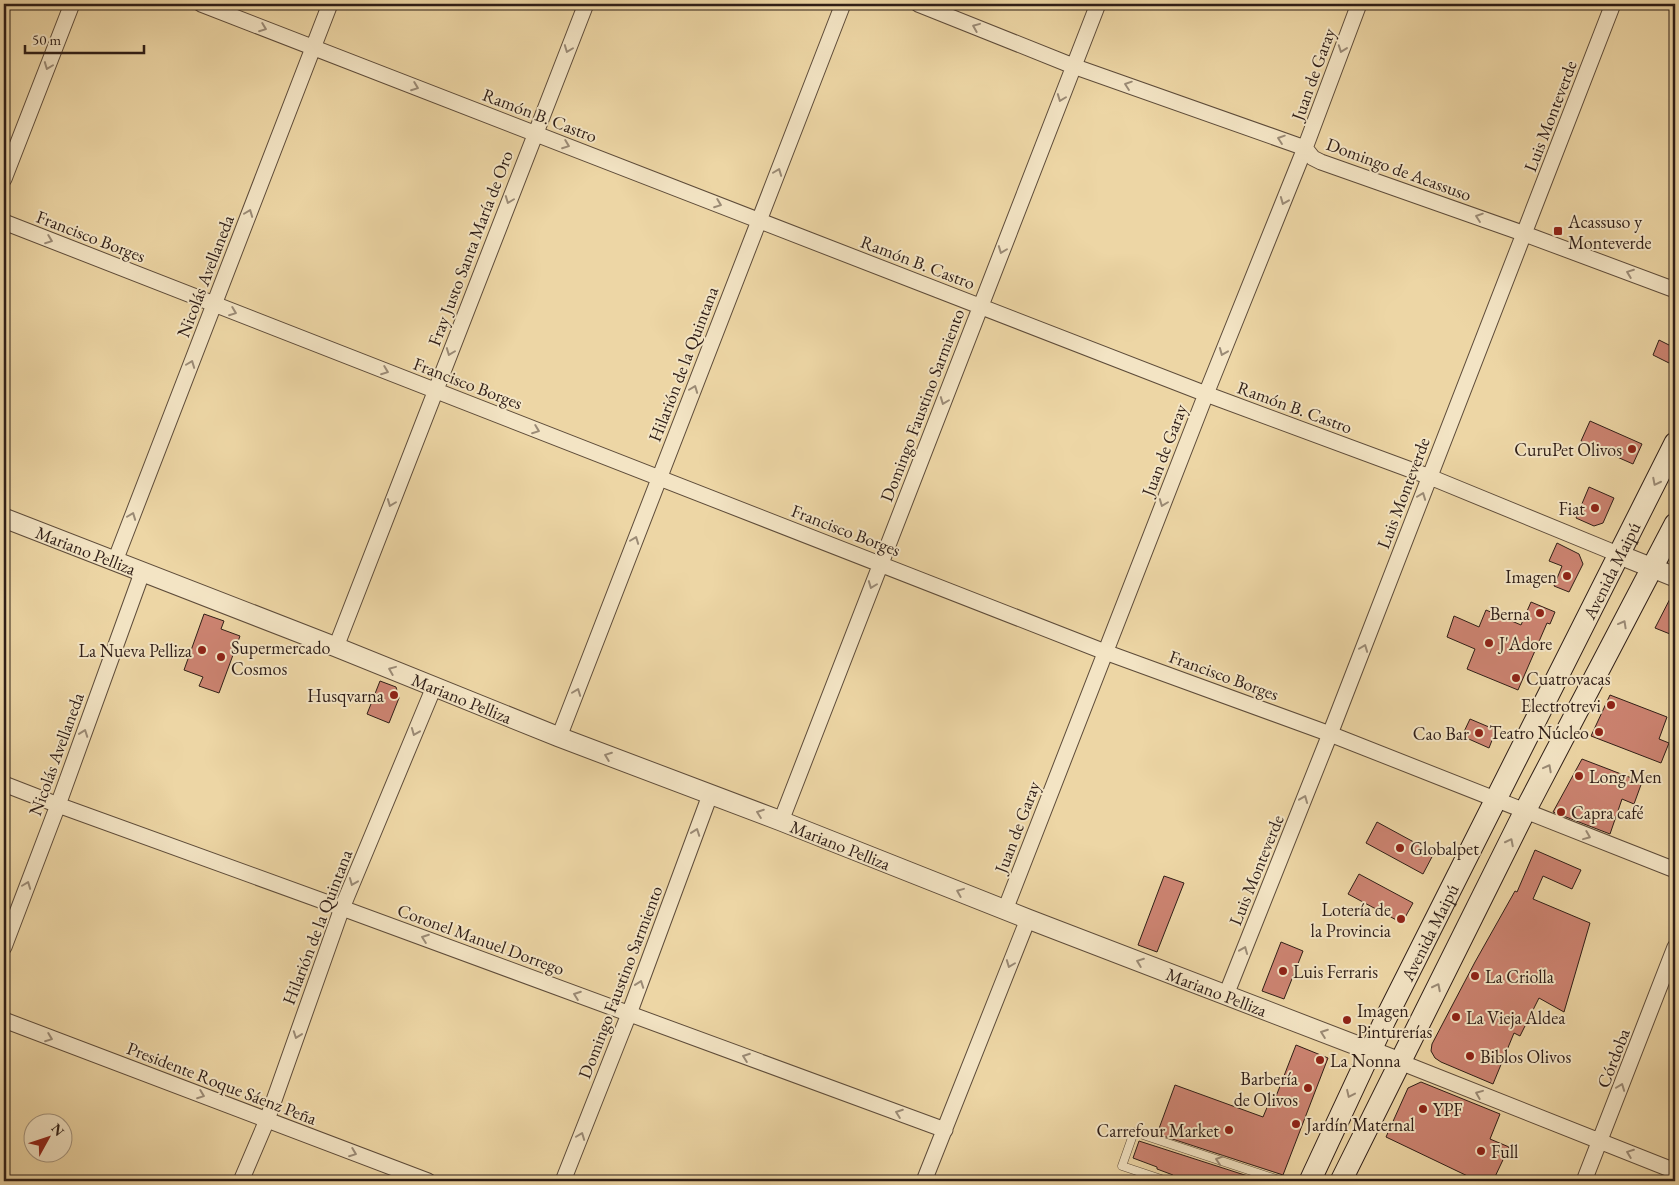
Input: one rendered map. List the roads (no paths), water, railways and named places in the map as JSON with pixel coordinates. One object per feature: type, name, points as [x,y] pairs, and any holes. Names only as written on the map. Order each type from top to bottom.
[{"type":"main road","name":"Avenida Maipú","points":[[1310,1181],[1370,1050],[1675,443]]},
{"type":"main road","name":"Avenida Maipú","points":[[1342,1181],[1525,811],[1675,524]]},
{"type":"street","points":[[4,180],[72,4]]},
{"type":"street","name":"Ramón B. Castro","points":[[201,4],[1206,394],[1430,477],[1620,555]]},
{"type":"street","name":"Nicolás Avellaneda","points":[[114,562],[330,4]]},
{"type":"street","name":"Fray Justo Santa María de Oro","points":[[336,647],[586,4]]},
{"type":"street","name":"Hilarión de la Quintana","points":[[559,737],[843,4]]},
{"type":"street","name":"Domingo de Acassuso","points":[[918,4],[1073,66],[1306,148],[1313,158],[1321,162],[1525,234],[1675,290]]},
{"type":"street","name":"Domingo Faustino Sarmiento","points":[[781,821],[1098,4]]},
{"type":"street","name":"Juan de Garay","points":[[1005,910],[1206,394],[1306,148],[1359,4]]},
{"type":"street","name":"Luis Monteverde","points":[[1226,995],[1330,734],[1613,4]]},
{"type":"street","name":"Francisco Borges","points":[[4,222],[1105,652],[1330,734],[1675,870]]},
{"type":"street","name":"Mariano Pelliza","points":[[4,518],[336,647],[559,737],[781,821],[1028,919],[1370,1050],[1675,1171]]},
{"type":"street","points":[[1620,555],[1675,577]]},
{"type":"street","name":"Nicolás Avellaneda","points":[[4,947],[58,805],[142,573]]},
{"type":"street","name":"Hilarión de la Quintana","points":[[241,1181],[266,1120],[342,908],[434,687]]},
{"type":"street","name":"Coronel Manuel Dorrego","points":[[4,784],[945,1130]]},
{"type":"street","name":"Domingo Faustino Sarmiento","points":[[563,1181],[629,1014],[710,795]]},
{"type":"street","points":[[924,1181],[1028,919]]},
{"type":"street","name":"Córdoba","points":[[1584,1181],[1675,947]]},
{"type":"street","name":"Presidente Roque Sáenz Peña","points":[[4,1020],[428,1181]]},
{"type":"lane","points":[[1167,1181],[1122,1166],[1134,1132],[1282,1181]]},
{"type":"place","name":"Acassuso y Monteverde","points":[[1558,231]]},
{"type":"place","name":"CuruPet Olivos","points":[[1632,449]]},
{"type":"place","name":"Fiat","points":[[1595,508]]},
{"type":"place","name":"Imagen","points":[[1567,576]]},
{"type":"place","name":"Berna","points":[[1540,613]]},
{"type":"place","name":"J'Adore","points":[[1489,643]]},
{"type":"place","name":"La Nueva Pelliza","points":[[202,650]]},
{"type":"place","name":"Supermercado Cosmos","points":[[221,657]]},
{"type":"place","name":"Cuatrovacas","points":[[1516,678]]},
{"type":"place","name":"Husqvarna","points":[[394,695]]},
{"type":"place","name":"Electrotrevi","points":[[1611,705]]},
{"type":"place","name":"Teatro Núcleo","points":[[1599,732]]},
{"type":"place","name":"Cao Bar","points":[[1479,733]]},
{"type":"place","name":"Long Men","points":[[1579,776]]},
{"type":"place","name":"Capra café","points":[[1561,812]]},
{"type":"place","name":"Globalpet","points":[[1400,848]]},
{"type":"place","name":"Lotería de la Provincia","points":[[1401,919]]},
{"type":"place","name":"Luis Ferraris","points":[[1283,971]]},
{"type":"place","name":"La Criolla","points":[[1475,976]]},
{"type":"place","name":"La Vieja Aldea","points":[[1456,1017]]},
{"type":"place","name":"Imagen Pinturerías","points":[[1347,1020]]},
{"type":"place","name":"Biblos Olivos","points":[[1470,1056]]},
{"type":"place","name":"La Nonna","points":[[1320,1060]]},
{"type":"place","name":"Barbería de Olivos","points":[[1308,1088]]},
{"type":"place","name":"YPF","points":[[1423,1109]]},
{"type":"place","name":"Jardín Maternal","points":[[1296,1124]]},
{"type":"place","name":"Carrefour Market","points":[[1229,1130]]},
{"type":"place","name":"Full","points":[[1481,1151]]}]
